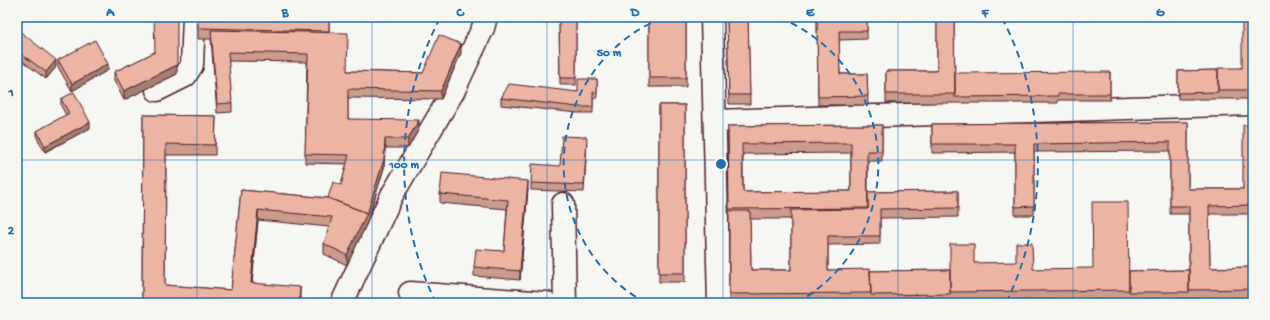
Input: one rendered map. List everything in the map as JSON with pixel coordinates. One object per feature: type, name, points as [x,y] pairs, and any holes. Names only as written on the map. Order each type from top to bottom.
[{"type":"street","points":[[157,90],[185,76],[192,65],[194,17]]},
{"type":"street","points":[[342,303],[392,195],[453,92],[483,28],[486,17]]},
{"type":"street","points":[[712,17],[719,303]]},
{"type":"street","points":[[715,121],[1253,104]]},
{"type":"street","points":[[563,204],[565,303]]},
{"type":"street","points":[[410,293],[546,303]]},
{"type":"building","points":[[154,17],[177,17],[177,65],[124,91],[114,72],[155,52]]},
{"type":"building","points":[[198,17],[329,17],[329,31],[198,28]]},
{"type":"building","points":[[559,17],[576,17],[576,78],[560,78]]},
{"type":"building","points":[[649,17],[686,17],[686,78],[649,78]]},
{"type":"building","points":[[727,17],[748,17],[750,95],[729,95]]},
{"type":"building","points":[[817,17],[867,17],[867,31],[839,31],[840,74],[867,74],[868,96],[818,97]]},
{"type":"building","points":[[937,17],[954,17],[955,94],[886,94],[886,71],[937,71]]},
{"type":"building","points":[[1242,17],[1253,17],[1253,90],[1218,90],[1218,68],[1242,68]]},
{"type":"building","points":[[17,29],[56,60],[46,72],[17,51]]},
{"type":"building","points":[[211,30],[348,33],[347,71],[423,73],[439,35],[461,44],[441,91],[348,89],[348,119],[419,120],[408,139],[385,139],[384,159],[367,214],[328,198],[333,182],[341,185],[349,155],[305,154],[308,54],[228,52],[232,103],[217,104]]},
{"type":"building","points":[[95,40],[108,64],[72,84],[58,60]]},
{"type":"building","points":[[1218,70],[1218,92],[1178,93],[1178,71]]},
{"type":"building","points":[[1110,72],[1110,94],[955,97],[955,73]]},
{"type":"building","points":[[578,79],[597,79],[597,92],[593,92],[593,107],[578,107],[501,98],[509,84],[578,92]]},
{"type":"building","points":[[74,92],[90,122],[45,146],[37,131],[69,113],[61,99]]},
{"type":"building","points":[[659,105],[685,105],[685,273],[659,273]]},
{"type":"building","points":[[143,115],[216,116],[215,145],[166,144],[165,285],[231,290],[241,190],[328,198],[367,213],[347,255],[324,244],[332,217],[258,210],[251,283],[300,287],[299,303],[142,303]]},
{"type":"building","points":[[1188,122],[1188,189],[1243,189],[1243,125],[1253,125],[1253,205],[1209,206],[1210,268],[1253,267],[1253,289],[1189,290],[1189,206],[1170,206],[1170,142],[1034,144],[1034,206],[1015,207],[1015,144],[932,144],[932,124]]},
{"type":"building","points":[[882,125],[882,151],[867,151],[868,208],[729,209],[728,126]],"holes":[[[851,143],[851,191],[743,192],[742,144]]]},
{"type":"building","points":[[562,136],[587,137],[584,185],[531,183],[532,164],[560,166]]},
{"type":"building","points":[[442,173],[528,181],[520,271],[474,267],[476,249],[504,251],[508,200],[440,194]]},
{"type":"building","points":[[958,191],[958,208],[880,209],[880,236],[828,236],[828,270],[870,269],[871,293],[729,294],[729,211],[750,211],[751,270],[791,270],[791,210],[868,209],[868,192]]},
{"type":"building","points":[[1092,202],[1128,202],[1129,290],[950,292],[950,244],[974,244],[974,263],[1016,262],[1016,243],[1032,243],[1033,269],[1093,268]]},
{"type":"building","points":[[950,270],[950,294],[871,295],[870,271]]},
{"type":"building","points":[[1189,270],[1189,292],[1129,292],[1129,271]]}]
